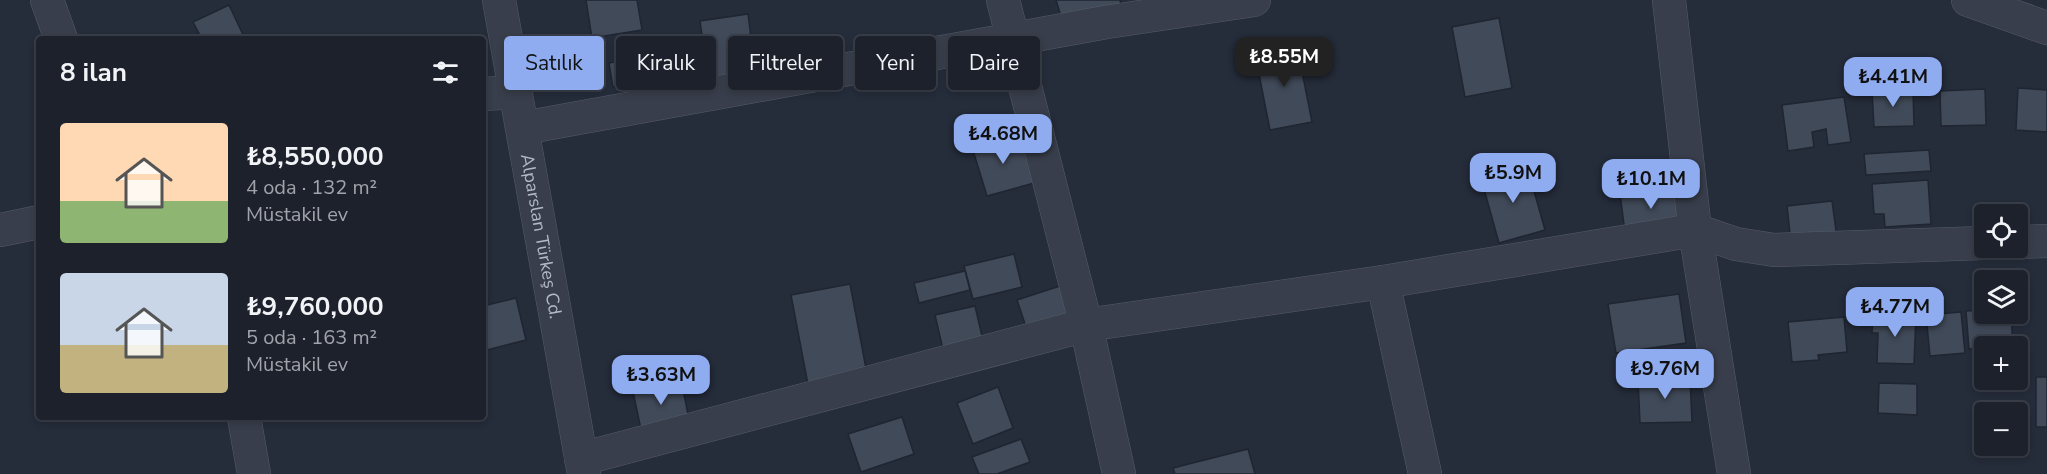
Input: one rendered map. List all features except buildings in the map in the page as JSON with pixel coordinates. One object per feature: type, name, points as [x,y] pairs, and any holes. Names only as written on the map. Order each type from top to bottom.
[{"type":"street","points":[[47,0],[60,36]]},
{"type":"street","name":"Alparslan Türkeş Cd.","points":[[499,0],[582,466]]},
{"type":"street","points":[[1003,0],[1012,36]]},
{"type":"street","points":[[1034,36],[1107,22],[1254,0]]},
{"type":"street","points":[[1669,0],[1695,230],[1734,474]]},
{"type":"street","points":[[1968,0],[2047,28]]},
{"type":"street","points":[[523,128],[948,52]]},
{"type":"street","points":[[1026,90],[1086,324],[1119,474]]},
{"type":"street","points":[[486,94],[516,92]]},
{"type":"street","points":[[0,230],[36,223]]},
{"type":"street","points":[[582,466],[1086,324],[1383,282],[1695,230],[1736,244],[1774,250],[1974,243]]},
{"type":"street","points":[[2028,241],[2047,240]]},
{"type":"street","points":[[1383,282],[1425,474]]},
{"type":"street","points":[[245,420],[254,474]]}]
